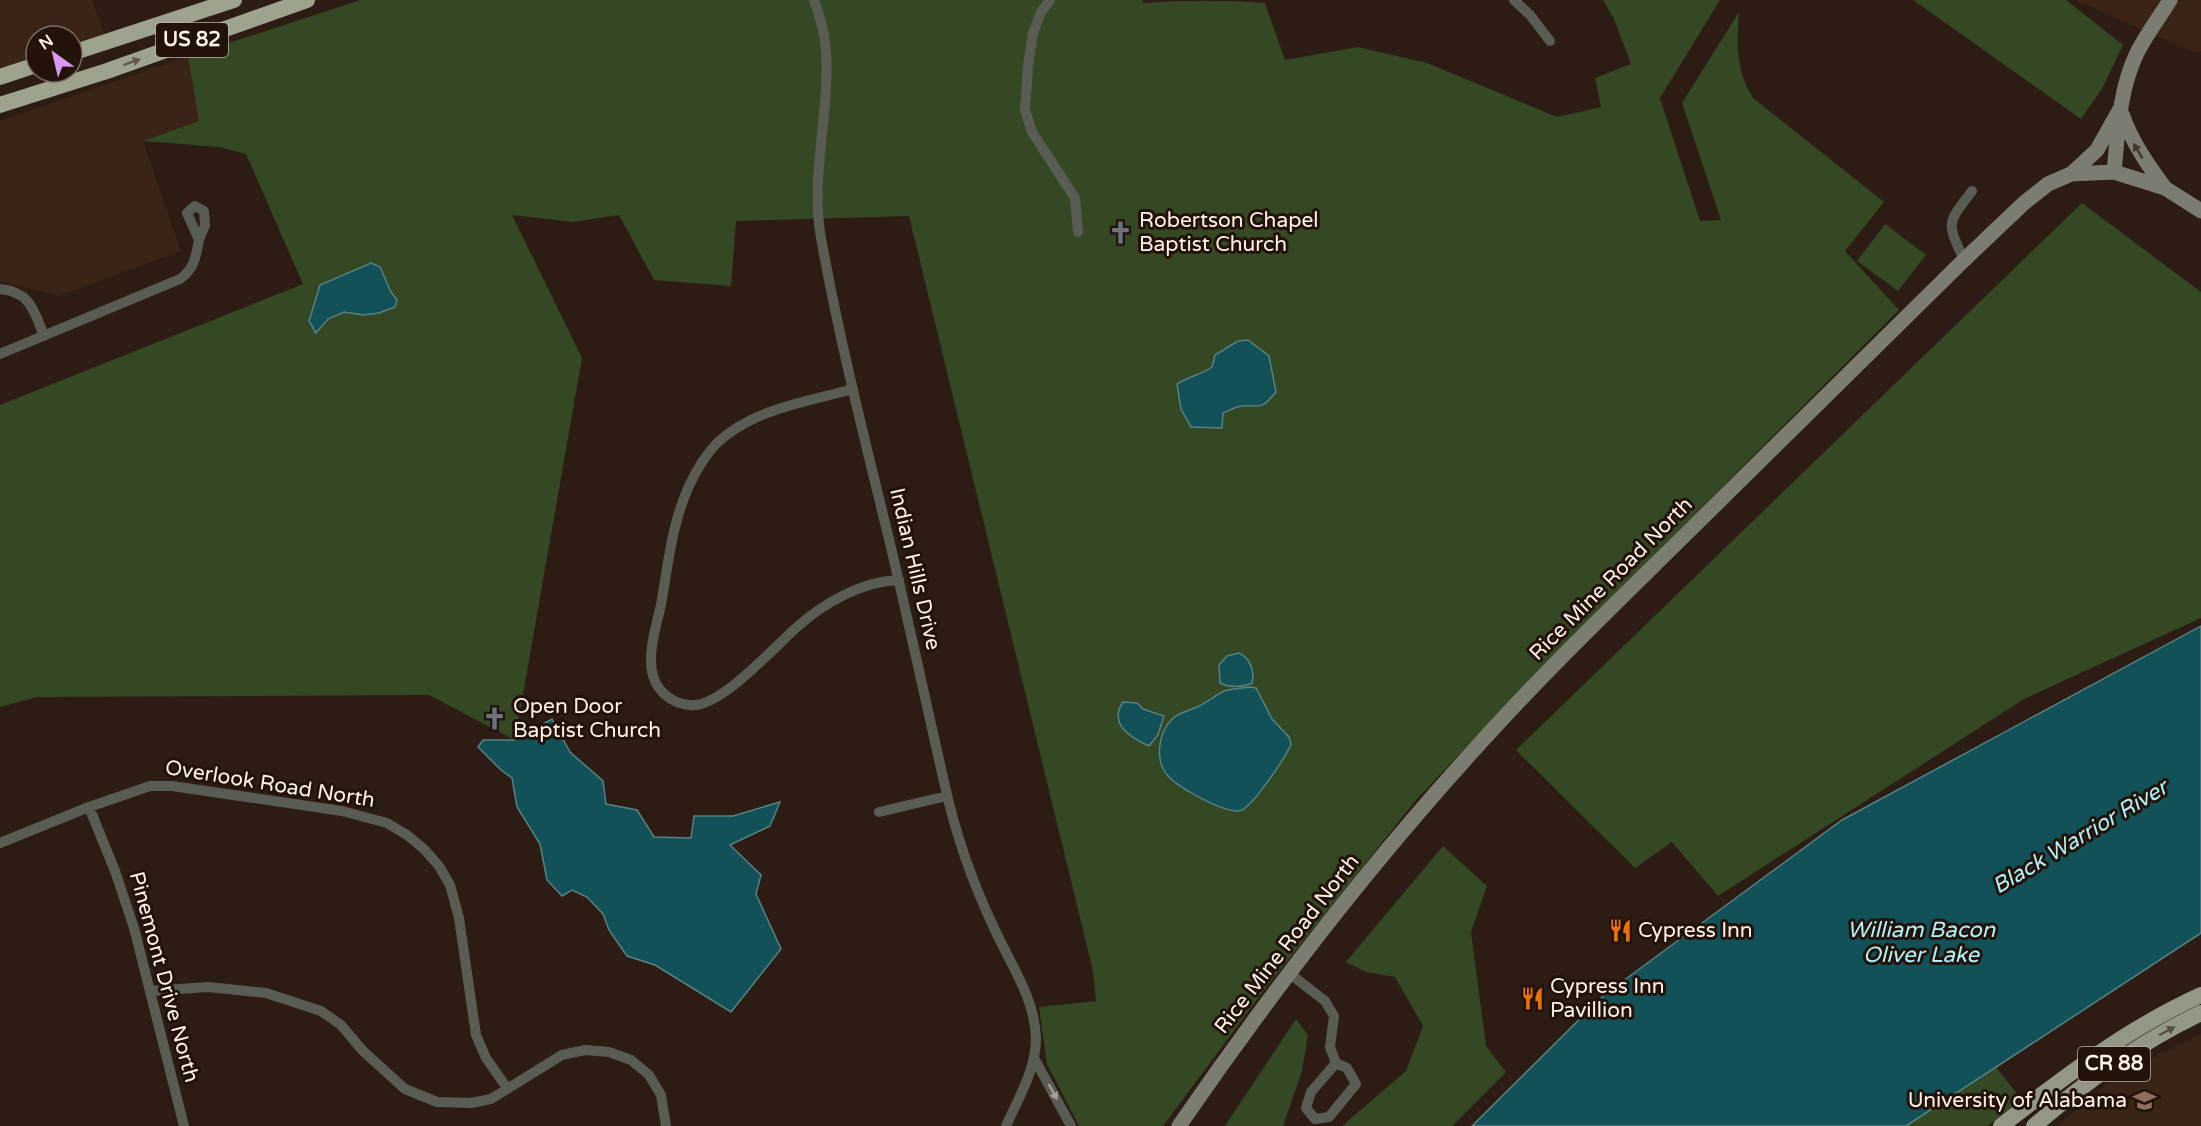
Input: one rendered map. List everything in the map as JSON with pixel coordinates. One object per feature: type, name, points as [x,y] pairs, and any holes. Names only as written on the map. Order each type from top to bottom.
[{"type":"highway","name":"US 82","points":[[84,49],[234,0]]},
{"type":"highway","name":"US 82","points":[[84,79],[307,0]]},
{"type":"highway","points":[[84,76],[97,64],[99,44]]},
{"type":"highway","points":[[0,77],[24,69]]},
{"type":"highway","name":"US 82","points":[[0,105],[67,84]]},
{"type":"main road","name":"Rice Mine Road North","points":[[2114,172],[2120,109],[2125,86],[2136,54],[2170,0]]},
{"type":"main road","name":"Rice Mine Road North","points":[[1179,1126],[1289,973],[1376,863],[1475,749],[1570,649],[1964,260],[2029,198],[2048,184],[2071,174],[2097,150],[2120,109]]},
{"type":"main road","points":[[2120,109],[2130,137],[2165,188]]},
{"type":"main road","points":[[2071,174],[2114,172],[2165,188],[2201,211]]},
{"type":"main road","points":[[2001,1126],[2121,1038],[2165,1012],[2201,995]]},
{"type":"main road","name":"CR 88","points":[[2034,1126],[2097,1075],[2147,1042],[2201,1013]]},
{"type":"street","name":"Indian Hills Drive","points":[[814,0],[826,50],[818,189],[820,235],[853,390],[947,796],[967,867],[1026,992],[1033,1015],[1036,1038],[1034,1058],[1071,1126]]},
{"type":"street","points":[[1050,0],[1041,12],[1033,33],[1025,110],[1032,132],[1075,198],[1078,232]]},
{"type":"street","points":[[1514,0],[1530,15],[1550,41]]},
{"type":"street","points":[[1964,260],[1951,229],[1952,218],[1972,191]]},
{"type":"street","points":[[0,354],[180,279],[194,264],[199,240]]},
{"type":"street","points":[[0,289],[17,293],[27,300],[44,336]]},
{"type":"street","points":[[853,390],[761,414],[731,431],[714,446],[689,486],[675,529],[651,654],[654,678],[667,698],[689,705],[701,705],[722,694],[799,625],[836,599],[864,587],[898,580]]},
{"type":"street","name":"Overlook Road North","points":[[0,843],[89,807],[150,786],[172,786],[342,811],[387,823],[424,849],[439,866],[450,885],[459,918],[476,1035],[486,1058],[507,1088]]},
{"type":"street","points":[[879,812],[947,796]]},
{"type":"street","name":"Pinemont Drive North","points":[[89,807],[134,928],[184,1126]]},
{"type":"street","points":[[1289,973],[1325,1001],[1334,1016],[1330,1047],[1336,1063],[1347,1068],[1356,1084],[1329,1117],[1315,1119],[1306,1108],[1311,1092],[1336,1063]]},
{"type":"street","points":[[150,991],[208,987],[266,993],[321,1011],[341,1024],[363,1051],[405,1089],[437,1102],[471,1103],[491,1099],[562,1055],[585,1050],[609,1052],[631,1060],[649,1075],[661,1095],[666,1126]]},
{"type":"street","points":[[1006,1126],[1026,1083],[1034,1058]]},
{"type":"shaded area","points":[[0,0],[92,0],[105,36],[84,43],[84,24],[24,24],[24,63],[0,70]]},
{"type":"shaded area","points":[[2075,0],[2201,0],[2201,51],[2195,53]]},
{"type":"shaded area","points":[[188,56],[199,121],[143,141],[181,251],[59,296],[0,281],[0,121]]},
{"type":"shaded area","name":"University of Alabama","points":[[2201,1034],[2201,1126],[2057,1126],[2119,1074]]},
{"type":"green space","points":[[361,0],[1142,0],[1144,3],[1235,1],[1265,3],[1285,60],[1358,47],[1427,63],[1557,117],[1601,107],[1595,78],[1631,64],[1614,19],[1603,0],[1720,0],[1660,98],[1700,221],[1721,220],[1682,103],[1739,12],[1738,56],[1743,77],[1753,98],[1884,202],[1845,251],[1899,310],[1538,671],[1416,800],[1265,989],[1163,1126],[1079,1126],[1047,1064],[1039,1007],[1096,1001],[1093,971],[909,216],[736,221],[731,286],[654,280],[619,215],[573,222],[512,215],[582,358],[515,740],[429,695],[37,697],[0,707],[0,405],[303,284],[246,154],[219,147],[143,141],[199,121],[188,56]]},
{"type":"green space","points":[[1913,0],[2066,0],[2123,45],[2103,87],[2081,119]]},
{"type":"green space","points":[[2082,203],[2201,292],[2201,618],[2024,699],[1718,896],[1672,842],[1635,868],[1516,750]]},
{"type":"green space","points":[[1885,224],[1926,255],[1898,291],[1857,261]]},
{"type":"green space","points":[[1443,846],[1487,886],[1471,932],[1486,1046],[1506,1072],[1452,1126],[1342,1126],[1406,1071],[1423,1026],[1395,977],[1366,972],[1346,962]]},
{"type":"green space","points":[[1296,1019],[1308,1035],[1302,1071],[1283,1126],[1225,1126]]},
{"type":"green space","points":[[1996,1067],[2022,1100],[1987,1126],[1906,1126]]},
{"type":"water","points":[[371,263],[380,267],[397,300],[395,307],[379,313],[363,315],[344,312],[328,319],[316,333],[309,321],[320,285]]},
{"type":"water","points":[[1248,340],[1269,356],[1276,392],[1261,405],[1240,406],[1223,413],[1222,428],[1191,427],[1181,409],[1177,384],[1212,367],[1215,355],[1238,341]]},
{"type":"water","name":"William Bacon Oliver Lake","points":[[2201,626],[2201,933],[1906,1126],[1472,1126],[1604,995],[1842,820]]},
{"type":"water","points":[[1239,653],[1251,665],[1252,683],[1228,686],[1220,683],[1219,665],[1227,656]]},
{"type":"water","points":[[1256,688],[1272,719],[1289,737],[1291,744],[1254,799],[1242,810],[1235,811],[1204,800],[1169,777],[1161,764],[1161,740],[1167,725],[1181,713],[1201,705],[1224,691]]},
{"type":"water","points":[[1123,702],[1137,703],[1143,709],[1164,716],[1158,735],[1149,746],[1135,739],[1120,723],[1119,710]]},
{"type":"water","points":[[552,719],[570,752],[603,781],[606,804],[637,810],[654,837],[691,838],[694,816],[733,816],[780,802],[770,826],[730,845],[761,875],[756,894],[781,949],[731,1012],[655,965],[627,956],[609,930],[603,914],[587,897],[572,890],[562,896],[547,880],[540,844],[517,807],[512,778],[478,747],[483,740],[515,740]]},
{"type":"place","name":"Robertson Chapel Baptist Church","points":[[1121,232]]},
{"type":"place","name":"Open Door Baptist Church","points":[[495,718]]},
{"type":"place","name":"Cypress Inn","points":[[1620,930]]},
{"type":"place","name":"Cypress Inn Pavillion","points":[[1532,998]]},
{"type":"place","name":"University of Alabama","points":[[2145,1100]]},
{"type":"water label","name":"Black Warrior River","points":[[2080,837]]}]
